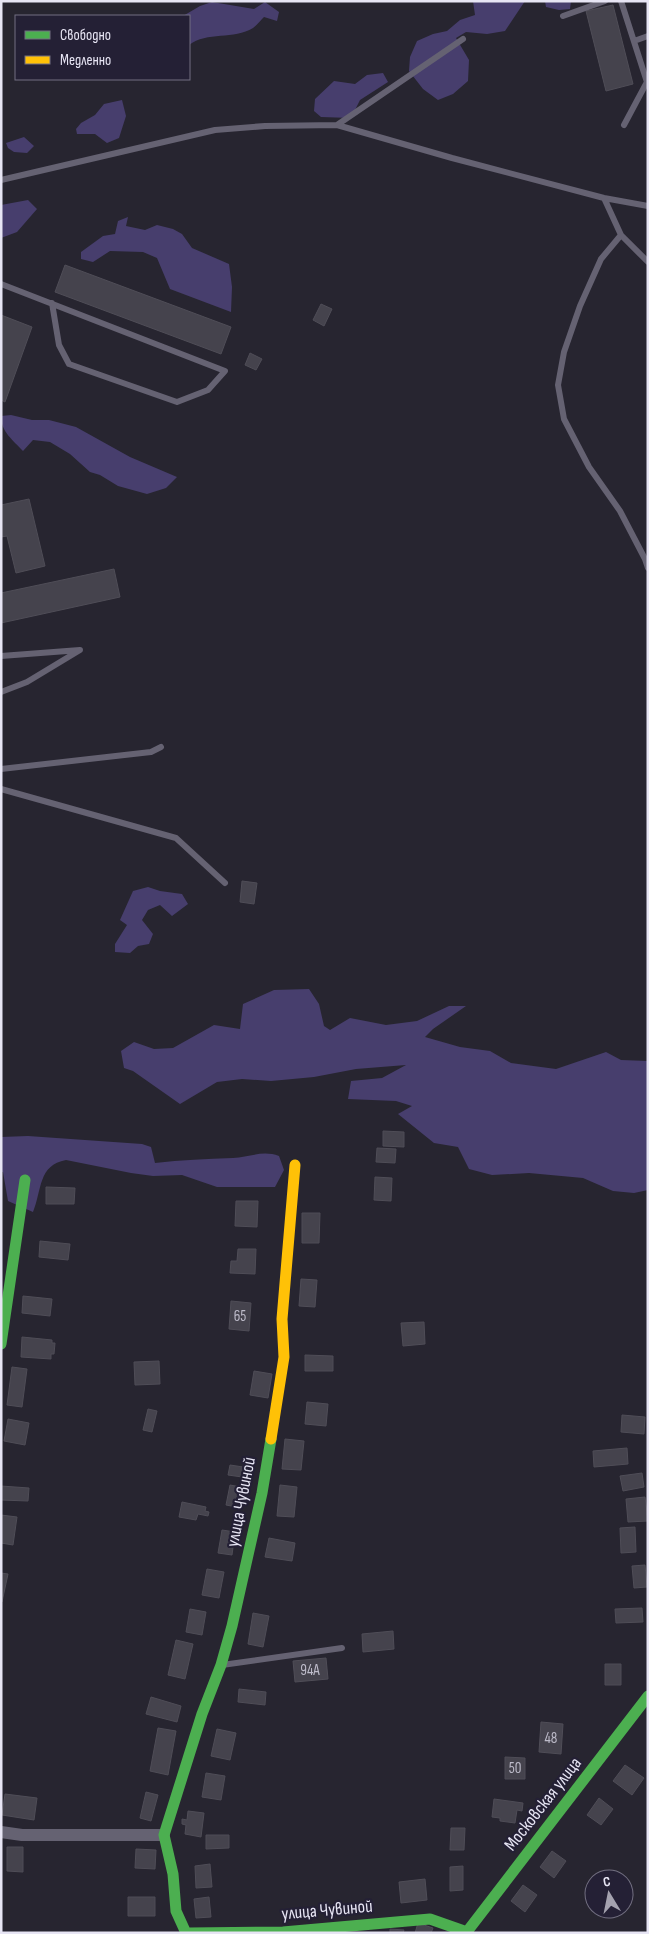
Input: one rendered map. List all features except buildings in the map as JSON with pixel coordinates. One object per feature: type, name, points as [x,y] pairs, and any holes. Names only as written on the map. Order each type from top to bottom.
[{"type":"street","name":"улица Чувиной","points":[[295,1166],[282,1319],[284,1356],[262,1493],[232,1626],[164,1835],[174,1874],[176,1912],[187,1933],[283,1932],[430,1919],[466,1932]]},
{"type":"street","points":[[1,1344],[25,1180]]},
{"type":"street","name":"Московская улица","points":[[466,1932],[648,1696]]},
{"type":"street","points":[[1,1832],[22,1835],[164,1835]]},
{"type":"lane","points":[[563,16],[605,1]]},
{"type":"lane","points":[[622,1],[647,82],[624,125]]},
{"type":"lane","points":[[634,41],[648,36]]},
{"type":"lane","points":[[337,125],[463,39]]},
{"type":"lane","points":[[1,180],[214,130],[265,126],[337,125],[452,158],[604,198],[648,206]]},
{"type":"lane","points":[[604,198],[621,235],[648,262]]},
{"type":"lane","points":[[621,235],[601,259],[580,306],[564,352],[558,384],[564,419],[589,467],[620,511],[648,568]]},
{"type":"lane","points":[[1,284],[224,370],[208,390],[177,402],[69,364],[58,345],[52,304]]},
{"type":"lane","points":[[1,656],[80,650],[27,682],[1,692]]},
{"type":"lane","points":[[1,769],[151,752],[161,747]]},
{"type":"lane","points":[[1,789],[176,838],[225,884]]},
{"type":"lane","points":[[220,1665],[342,1648]]},
{"type":"shaded area","points":[[473,1],[525,1],[505,31],[487,34],[466,32],[456,38],[469,60],[468,81],[453,94],[438,100],[423,89],[409,71],[410,57],[417,41],[433,34],[447,31],[460,20],[475,15]]},
{"type":"shaded area","points":[[545,1],[571,1],[570,9],[559,10],[546,7]]},
{"type":"shaded area","points":[[212,2],[254,9],[265,2],[279,12],[277,21],[264,17],[246,32],[204,38],[190,44],[190,15],[185,15],[200,6]]},
{"type":"shaded area","points":[[383,73],[388,82],[360,100],[351,118],[321,117],[314,111],[315,99],[334,81],[355,84],[367,75]]},
{"type":"shaded area","points":[[122,100],[126,116],[119,138],[107,143],[95,134],[77,134],[76,129],[81,123],[95,115],[104,104]]},
{"type":"shaded area","points":[[24,137],[34,146],[27,153],[14,152],[8,148],[6,143]]},
{"type":"shaded area","points":[[28,200],[37,209],[17,232],[1,238],[1,205]]},
{"type":"shaded area","points":[[128,217],[126,226],[145,230],[157,225],[173,229],[182,234],[192,248],[229,264],[232,287],[231,312],[170,289],[157,258],[143,252],[110,251],[93,262],[81,259],[81,252],[103,236],[115,234],[118,221]]},
{"type":"shaded area","points":[[11,415],[32,420],[49,420],[76,427],[130,457],[177,477],[166,488],[147,494],[118,486],[100,475],[90,472],[70,454],[50,442],[33,440],[23,451],[3,427],[1,416]]},
{"type":"shaded area","points":[[148,887],[182,894],[188,904],[172,916],[160,905],[148,910],[142,920],[153,934],[149,944],[138,946],[130,953],[115,952],[115,944],[127,925],[120,920],[133,891]]},
{"type":"shaded area","points":[[309,989],[319,1004],[324,1026],[330,1030],[350,1018],[386,1025],[417,1021],[449,1006],[466,1006],[433,1029],[425,1037],[460,1047],[490,1051],[511,1063],[556,1069],[606,1052],[621,1060],[648,1061],[648,1190],[634,1193],[613,1191],[583,1178],[529,1173],[492,1175],[469,1169],[458,1147],[434,1143],[398,1114],[412,1106],[396,1101],[348,1099],[351,1081],[382,1078],[406,1065],[356,1069],[314,1077],[271,1081],[242,1079],[217,1082],[180,1104],[133,1071],[124,1068],[121,1051],[134,1042],[154,1049],[173,1048],[214,1025],[240,1029],[243,1004],[274,990]]},
{"type":"shaded area","points":[[28,1136],[142,1144],[151,1147],[155,1163],[273,1154],[279,1156],[284,1170],[275,1187],[217,1187],[182,1175],[153,1176],[66,1160],[50,1167],[46,1173],[42,1180],[33,1212],[8,1201],[3,1172],[1,1172],[1,1137]]},
{"type":"traffic: fast","points":[[1,1344],[25,1180]]},
{"type":"traffic: fast","points":[[186,1933],[176,1911],[173,1874],[164,1835],[202,1714],[221,1665],[232,1626],[262,1493],[271,1439]]},
{"type":"traffic: fast","points":[[466,1933],[648,1696]]},
{"type":"traffic: fast","points":[[189,1933],[283,1932],[430,1919],[467,1932]]},
{"type":"traffic: slow","points":[[271,1439],[284,1357],[282,1319],[295,1165]]}]
